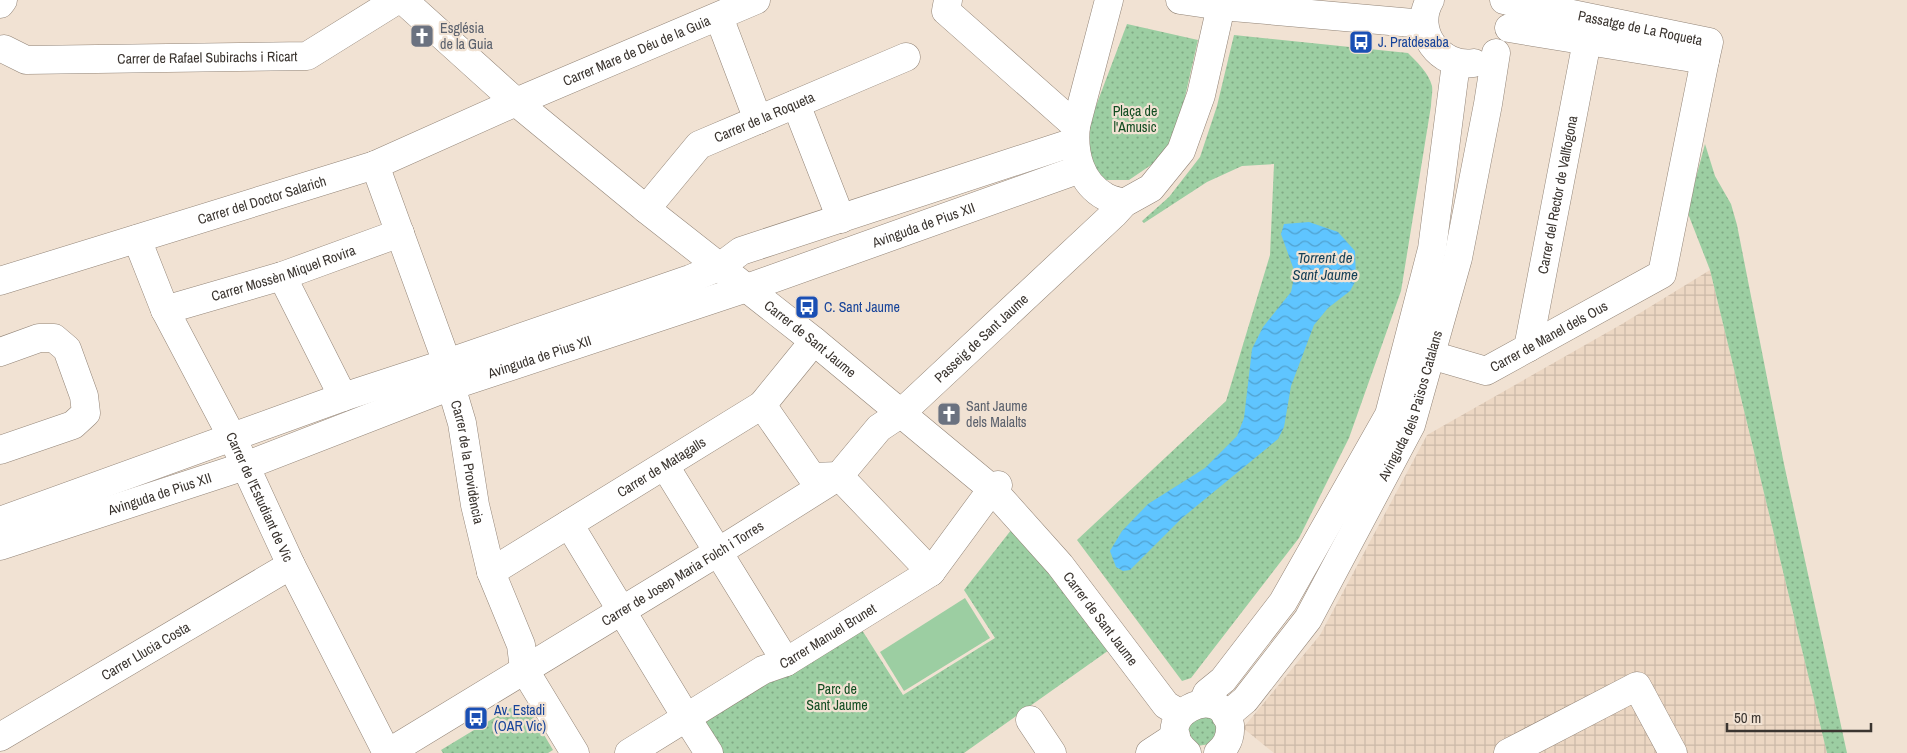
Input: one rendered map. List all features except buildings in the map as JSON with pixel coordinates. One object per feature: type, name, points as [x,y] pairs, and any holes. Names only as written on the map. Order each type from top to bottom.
[{"type":"street","points":[[0,4],[3,0]]},
{"type":"street","name":"Carrer de Rafael Subirachs i Ricart","points":[[1,44],[26,60],[307,56],[397,0]]},
{"type":"street","name":"Carrer de Sant Jaume","points":[[403,0],[516,102],[646,209],[814,341],[900,414],[995,487],[1060,565],[1166,706],[1195,724]]},
{"type":"street","name":"Carrer Mare de Déu de la Guia","points":[[516,102],[720,17],[756,0]]},
{"type":"street","points":[[948,0],[946,11],[1075,134]]},
{"type":"street","points":[[1109,0],[1075,134],[1080,169],[1092,187],[1106,197],[1124,203],[1151,188],[1181,151],[1201,96],[1198,2],[1427,12],[1427,37],[1434,49],[1444,57],[1456,63],[1467,64],[1487,59],[1496,53]]},
{"type":"street","points":[[1504,0],[1509,13],[1509,28]]},
{"type":"street","name":"Passatge de La Roqueta","points":[[1504,0],[1592,20],[1705,60],[1662,274]]},
{"type":"street","points":[[720,17],[758,120]]},
{"type":"street","name":"Passatge de La Roqueta","points":[[1509,28],[1592,20]]},
{"type":"street","name":"Carrer del Rector de Vallfogona","points":[[1528,348],[1592,20]]},
{"type":"street","name":"Avinguda dels Països Catalans","points":[[1195,724],[1245,700],[1308,619],[1412,425],[1458,258],[1496,53],[1504,41],[1509,28]]},
{"type":"street","name":"Carrer de la Roqueta","points":[[646,209],[699,145],[906,58]]},
{"type":"street","name":"Avinguda dels Països Catalans","points":[[1195,724],[1207,693],[1223,680],[1283,602],[1389,415],[1432,249],[1456,63]]},
{"type":"street","name":"Carrer del Doctor Salarich","points":[[0,281],[375,165],[516,102]]},
{"type":"street","points":[[796,104],[841,219]]},
{"type":"street","name":"Avinguda de Pius XII","points":[[0,546],[245,466],[449,375],[720,266],[741,251],[841,219],[1075,134]]},
{"type":"street","name":"Carrer de la Providència","points":[[375,165],[449,375],[462,423],[475,505],[491,572],[521,645],[524,669],[575,753]]},
{"type":"street","name":"Avinguda de Pius XII","points":[[0,520],[344,397],[449,375],[747,288],[1080,169]]},
{"type":"street","name":"Passeig de Sant Jaume","points":[[839,476],[878,428],[900,414],[1124,203]]},
{"type":"street","name":"Carrer Mossèn Miquel Rovira","points":[[165,310],[282,276],[400,233]]},
{"type":"street","name":"Carrer de l'Estudiant de Vic","points":[[137,239],[165,310],[232,437],[292,565],[388,753]]},
{"type":"street","name":"Carrer de Manel dels Ous","points":[[1431,354],[1486,371],[1662,274]]},
{"type":"street","points":[[282,276],[344,397]]},
{"type":"street","points":[[0,352],[39,338],[54,338],[67,349],[84,396],[86,414],[73,425],[0,450]]},
{"type":"street","name":"Carrer de Matagalls","points":[[491,572],[762,405],[814,341]]},
{"type":"street","points":[[762,405],[812,477],[839,476],[931,572]]},
{"type":"street","points":[[665,466],[786,662]]},
{"type":"street","name":"Carrer de Josep Maria Folch i Torres","points":[[388,753],[839,476]]},
{"type":"street","name":"Carrer Manuel Brunet","points":[[628,753],[763,670],[786,662],[931,572],[995,487]]},
{"type":"street","points":[[568,524],[709,753]]},
{"type":"street","name":"Carrer Llucia Costa","points":[[0,737],[292,565]]},
{"type":"street","points":[[1508,753],[1637,686],[1673,753]]},
{"type":"street","points":[[1030,720],[1052,753]]},
{"type":"street","points":[[1150,753],[1195,724],[1230,727],[1227,750]]},
{"type":"street","points":[[0,745],[4,753]]},
{"type":"shaded area","points":[[1710,270],[1827,753],[1274,753],[1243,728],[1320,635],[1427,435],[1622,324]]},
{"type":"green space","name":"Plaça de l'Amusic","points":[[1127,24],[1198,40],[1182,110],[1172,140],[1154,163],[1129,180],[1104,180],[1092,165],[1086,148],[1088,127]]},
{"type":"green space","points":[[1234,35],[1408,53],[1428,76],[1432,86],[1431,106],[1401,291],[1349,438],[1299,538],[1191,678],[1182,681],[1077,540],[1226,401],[1270,255],[1274,164],[1242,166],[1207,182],[1144,223],[1142,221],[1169,197],[1200,157],[1217,106]]},
{"type":"green space","points":[[1705,144],[1715,176],[1731,204],[1737,225],[1784,464],[1847,753],[1827,753],[1710,270],[1687,211]]},
{"type":"green space","name":"Parc de Sant Jaume","points":[[1019,520],[1119,643],[964,753],[709,753],[686,717],[855,619],[903,695],[995,638],[964,590]]},
{"type":"green space","points":[[965,598],[990,638],[904,691],[880,652]]},
{"type":"green space","points":[[517,704],[527,706],[553,750],[548,753],[443,753],[441,750]]},
{"type":"green space","points":[[1193,717],[1210,717],[1216,724],[1217,735],[1210,744],[1197,746],[1192,743],[1186,726]]},
{"type":"water","name":"Torrent de Sant Jaume","points":[[1309,222],[1338,232],[1355,251],[1356,280],[1350,291],[1328,308],[1314,325],[1291,386],[1284,427],[1278,439],[1182,518],[1130,570],[1123,571],[1116,567],[1110,551],[1122,531],[1148,504],[1205,468],[1237,436],[1244,418],[1252,349],[1263,327],[1291,292],[1295,273],[1281,234],[1284,224]]},
{"type":"place","name":"Església de la Guia","points":[[422,36]]},
{"type":"place","name":"J. Pratdesaba","points":[[1361,42]]},
{"type":"place","name":"C. Sant Jaume","points":[[807,307]]},
{"type":"place","name":"Sant Jaume dels Malalts","points":[[949,414]]},
{"type":"place","name":"Av. Estadi (OAR Vic)","points":[[476,718]]}]
